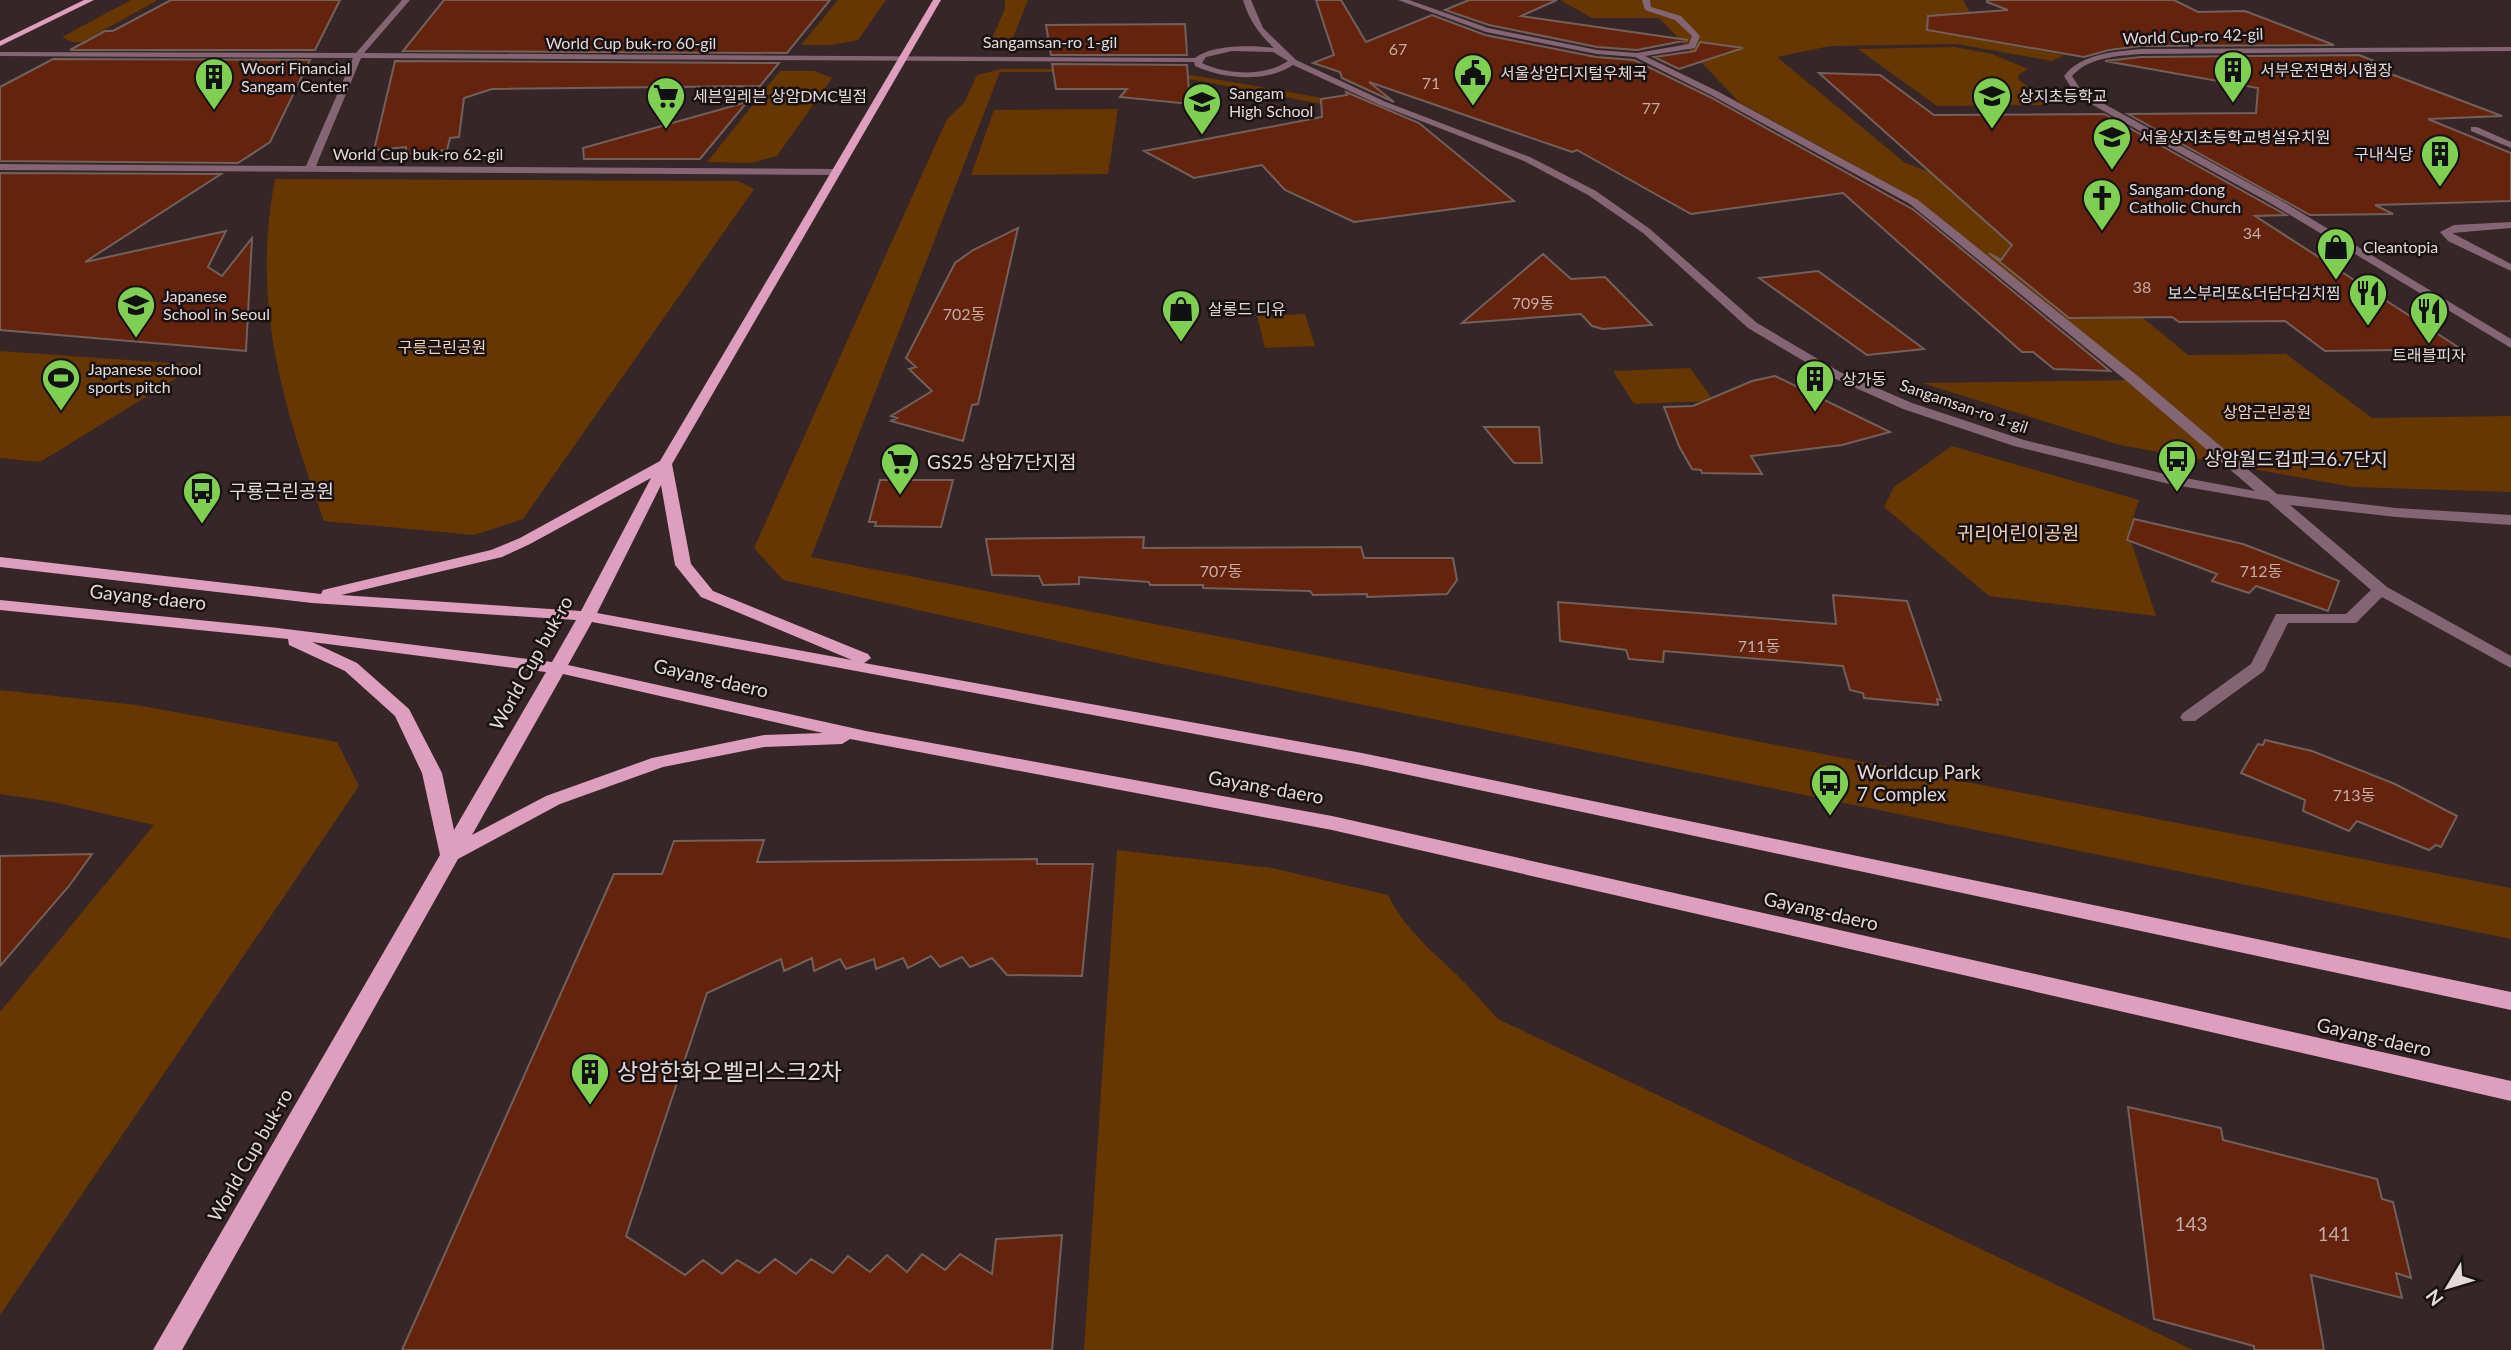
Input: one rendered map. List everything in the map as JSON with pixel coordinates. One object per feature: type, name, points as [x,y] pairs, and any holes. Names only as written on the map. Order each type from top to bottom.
[{"type":"main road","points":[[0,44],[90,0]]},
{"type":"main road","name":"World Cup buk-ro","points":[[167,1350],[558,668],[666,464],[937,0]]},
{"type":"main road","points":[[312,598],[496,554],[666,464],[683,565],[707,594],[813,640],[915,678]]},
{"type":"main road","name":"Gayang-daero","points":[[0,562],[312,598],[587,616],[717,638],[915,678],[1362,759],[2511,1001]]},
{"type":"main road","name":"Gayang-daero","points":[[0,605],[278,633],[558,668],[866,737],[1332,823],[2511,1091]]},
{"type":"main road","points":[[278,633],[351,667],[403,712],[432,774],[450,855],[553,800],[659,762],[764,741],[866,737]]},
{"type":"street","points":[[310,169],[358,56],[406,0]]},
{"type":"street","points":[[1247,0],[1253,21],[1262,34],[1290,58]]},
{"type":"street","points":[[1402,0],[1486,30],[1597,52],[1637,55],[1692,46],[1696,36],[1678,18],[1648,8],[1646,0]]},
{"type":"street","points":[[1262,34],[1254,41],[1203,55],[1197,60],[1202,67],[1213,71],[1285,77]]},
{"type":"street","points":[[1232,49],[1259,49],[1290,58],[1360,95]]},
{"type":"street","name":"World Cup-ro 42-gil","points":[[2511,49],[2165,50],[2118,54],[2088,61],[2078,65],[2068,76],[2078,92],[2094,102],[2276,202],[2511,344]]},
{"type":"street","name":"World Cup buk-ro 60-gil","points":[[0,54],[903,59]]},
{"type":"street","points":[[1637,55],[1714,93],[1914,202],[2134,380],[2381,590],[2511,663]]},
{"type":"street","points":[[1246,74],[1280,70],[1290,58]]},
{"type":"street","name":"Sangamsan-ro 1-gil","points":[[903,59],[1197,60]]},
{"type":"street","points":[[1308,81],[1360,95]]},
{"type":"street","name":"Sangamsan-ro 1-gil","points":[[1360,95],[1496,146],[1559,175],[1605,201],[1658,241],[1723,303],[1767,335],[1820,367],[1882,396],[1945,420],[2106,467],[2188,485],[2355,511],[2511,520]]},
{"type":"street","points":[[2474,129],[2511,145]]},
{"type":"street","name":"World Cup buk-ro 62-gil","points":[[0,167],[835,172]]},
{"type":"street","points":[[2511,225],[2454,228],[2445,232],[2452,239],[2511,268]]},
{"type":"street","points":[[2189,717],[2258,667],[2282,618],[2350,619],[2381,590]]},
{"type":"green space","points":[[131,0],[158,0],[82,42],[72,42],[62,37]]},
{"type":"green space","points":[[838,0],[886,0],[858,40],[832,45],[801,45]]},
{"type":"green space","points":[[1005,0],[1028,0],[1008,50],[989,45],[1005,9]]},
{"type":"green space","name":"상암근린공원","points":[[1560,0],[1963,0],[1986,41],[2064,55],[2052,61],[1957,44],[1830,46],[1777,57],[1905,163],[1995,196],[2188,355],[2286,354],[2372,418],[2511,416],[2511,492],[2353,487],[2120,445],[1922,383],[2132,380],[2061,314],[1950,227],[1856,166],[1740,103],[1659,18],[1592,18]]},
{"type":"green space","points":[[1954,47],[1992,54],[2028,69],[2019,74],[2018,79],[2048,102],[2041,105],[1937,106],[1858,49]]},
{"type":"green space","points":[[1002,69],[1088,69],[1087,72],[1000,72],[811,557],[2511,888],[2511,939],[1129,657],[783,580],[754,548],[947,119],[964,103],[977,75]]},
{"type":"green space","points":[[780,71],[814,71],[832,78],[777,156],[751,163],[707,162]]},
{"type":"green space","points":[[1180,73],[1317,97],[1364,112],[1173,76]]},
{"type":"green space","points":[[1118,109],[1108,174],[971,175],[994,110]]},
{"type":"green space","name":"구릉근린공원","points":[[275,179],[738,181],[754,189],[523,519],[474,535],[324,521],[284,395],[269,312],[267,269]]},
{"type":"green space","points":[[1305,314],[1315,346],[1265,348],[1257,316]]},
{"type":"green space","name":"Japanese school sports pitch","points":[[0,351],[198,365],[40,462],[0,458]]},
{"type":"green space","points":[[1690,368],[1714,401],[1634,404],[1613,371]]},
{"type":"green space","name":"귀리어린이공원","points":[[1952,446],[2139,500],[2128,533],[2156,616],[1989,596],[1884,507],[1894,487]]},
{"type":"green space","points":[[0,690],[137,705],[337,742],[359,786],[0,1315],[0,1012],[154,825],[53,802],[0,794]]},
{"type":"green space","points":[[1117,850],[1272,868],[1388,895],[1414,933],[1498,1019],[2193,1350],[1084,1350]]},
{"type":"building","points":[[171,0],[340,0],[315,50],[70,50]]},
{"type":"building","points":[[444,0],[830,0],[787,53],[403,51]]},
{"type":"building","points":[[1316,0],[1341,0],[1366,42],[1432,15],[1485,35],[1596,57],[1634,60],[1710,97],[1914,210],[2110,371],[2054,369],[2033,352],[2022,352],[1843,193],[1691,214],[1577,150],[1572,152],[1369,82],[1394,102],[1342,78],[1340,72],[1313,63],[1334,55]]},
{"type":"building","points":[[1469,0],[1557,0],[1521,16],[1688,40],[1637,50],[1597,47],[1489,25],[1445,10]]},
{"type":"building","points":[[1987,0],[2174,0],[2198,12],[2245,11],[2334,45],[2141,46],[2109,50],[2084,57],[1927,30],[1928,16],[2008,10]]},
{"type":"building","points":[[1185,24],[1187,55],[1051,55],[1046,25]]},
{"type":"building","points":[[1700,42],[1743,48],[1679,69],[1654,57],[1695,51]]},
{"type":"building","points":[[2359,55],[2384,65],[2383,71],[2502,116],[2428,119],[2511,153],[2511,201],[2375,205],[2393,214],[2310,215],[2128,114],[2256,113],[2258,88],[2105,61],[2141,57]]},
{"type":"building","points":[[53,59],[310,60],[270,142],[238,163],[0,161],[0,87]]},
{"type":"building","points":[[395,61],[779,63],[760,86],[492,89],[464,98],[459,137],[450,138],[447,150],[406,154],[406,147],[374,150]]},
{"type":"building","points":[[1052,64],[1187,65],[1190,104],[1120,97],[1127,89],[1056,89]]},
{"type":"building","points":[[1819,73],[1880,75],[1934,115],[2104,114],[2286,215],[2255,216],[2461,349],[2325,351],[2285,321],[2179,322],[2172,317],[2069,318],[1989,253],[2001,260],[2012,245]]},
{"type":"building","points":[[1346,92],[1419,123],[1514,201],[1354,222],[1285,190],[1262,165],[1194,178],[1144,151],[1322,117],[1321,99],[1347,95]]},
{"type":"building","points":[[747,102],[700,159],[584,159],[583,148]]},
{"type":"building","points":[[0,173],[221,174],[85,262],[226,231],[208,267],[222,276],[252,238],[246,351],[0,330]]},
{"type":"building","points":[[1018,228],[978,404],[972,405],[963,441],[891,421],[897,418],[891,416],[932,391],[909,369],[916,367],[906,358],[955,263],[973,250]]},
{"type":"building","points":[[1543,254],[1571,279],[1605,277],[1652,325],[1603,329],[1592,326],[1581,314],[1462,323]]},
{"type":"building","points":[[1818,271],[1924,349],[1867,355],[1759,278]]},
{"type":"building","points":[[1775,376],[1890,432],[1842,445],[1751,456],[1762,474],[1702,473],[1701,470],[1692,469],[1679,446],[1664,407],[1693,406],[1752,381]]},
{"type":"building","points":[[1484,427],[1539,427],[1542,463],[1514,463]]},
{"type":"building","points":[[880,480],[953,480],[941,527],[875,526],[876,522],[869,522]]},
{"type":"building","points":[[2134,519],[2243,544],[2339,581],[2328,611],[2256,586],[2249,593],[2212,581],[2217,574],[2127,540]]},
{"type":"building","points":[[1144,537],[1143,548],[1361,547],[1364,558],[1453,558],[1457,580],[1447,594],[1367,597],[1367,594],[1313,595],[1310,591],[1150,585],[1149,582],[1079,577],[1079,584],[1043,585],[1039,576],[992,575],[986,539]]},
{"type":"building","points":[[1833,595],[1907,601],[1941,700],[1937,699],[1938,705],[1864,698],[1863,693],[1850,690],[1843,666],[1664,651],[1663,662],[1629,659],[1626,650],[1560,641],[1558,602],[1836,624]]},
{"type":"building","points":[[2265,740],[2312,751],[2395,784],[2457,816],[2441,847],[2436,845],[2429,850],[2357,821],[2349,831],[2303,811],[2305,800],[2241,773],[2258,744],[2263,745]]},
{"type":"building","name":"상암한화오벨리스크2차","points":[[764,840],[757,862],[1037,859],[1037,864],[1093,864],[1082,976],[1007,975],[992,958],[970,967],[962,957],[940,967],[931,956],[908,968],[903,958],[876,969],[874,959],[846,969],[840,959],[814,971],[812,958],[784,971],[781,959],[707,993],[626,1236],[685,1275],[703,1260],[722,1274],[737,1260],[759,1273],[775,1259],[796,1274],[811,1259],[833,1273],[848,1256],[870,1272],[887,1255],[907,1272],[922,1254],[945,1270],[960,1254],[992,1274],[996,1239],[1062,1235],[1052,1350],[402,1350],[614,874],[662,874],[674,841]]},
{"type":"building","points":[[92,854],[69,886],[0,966],[0,856]]},
{"type":"building","points":[[2128,1107],[2221,1128],[2223,1140],[2377,1179],[2382,1199],[2393,1202],[2411,1278],[2396,1273],[2402,1298],[2311,1275],[2324,1350],[2254,1350],[2254,1346],[2154,1319]]},
{"type":"place","name":"서부운전면허시험장","points":[[2233,104]]},
{"type":"place","name":"서울상암디지털우체국","points":[[1473,107]]},
{"type":"place","name":"Woori Financial Sangam Center","points":[[214,111]]},
{"type":"place","name":"세븐일레븐 상암DMC빌점","points":[[666,130]]},
{"type":"place","name":"상지초등학교","points":[[1992,130]]},
{"type":"place","name":"Sangam High School","points":[[1202,136]]},
{"type":"place","name":"서울상지초등학교병설유치원","points":[[2112,171]]},
{"type":"place","name":"구내식당","points":[[2440,188]]},
{"type":"place","name":"Sangam-dong Catholic Church","points":[[2102,232]]},
{"type":"place","name":"Cleantopia","points":[[2336,281]]},
{"type":"place","name":"보스부리또&더담다김치찜","points":[[2368,327]]},
{"type":"place","name":"Japanese School in Seoul","points":[[136,339]]},
{"type":"place","name":"살롱드 디유","points":[[1181,343]]},
{"type":"place","name":"트래블피자","points":[[2429,345]]},
{"type":"place","name":"Japanese school sports pitch","points":[[61,412]]},
{"type":"place","name":"상가동","points":[[1815,413]]},
{"type":"place","name":"상암월드컵파크6.7단지","points":[[2177,493]]},
{"type":"place","name":"GS25 상암7단지점","points":[[900,496]]},
{"type":"place","name":"구룡근린공원","points":[[202,525]]},
{"type":"place","name":"Worldcup Park 7 Complex","points":[[1830,817]]},
{"type":"place","name":"상암한화오벨리스크2차","points":[[590,1106]]}]
